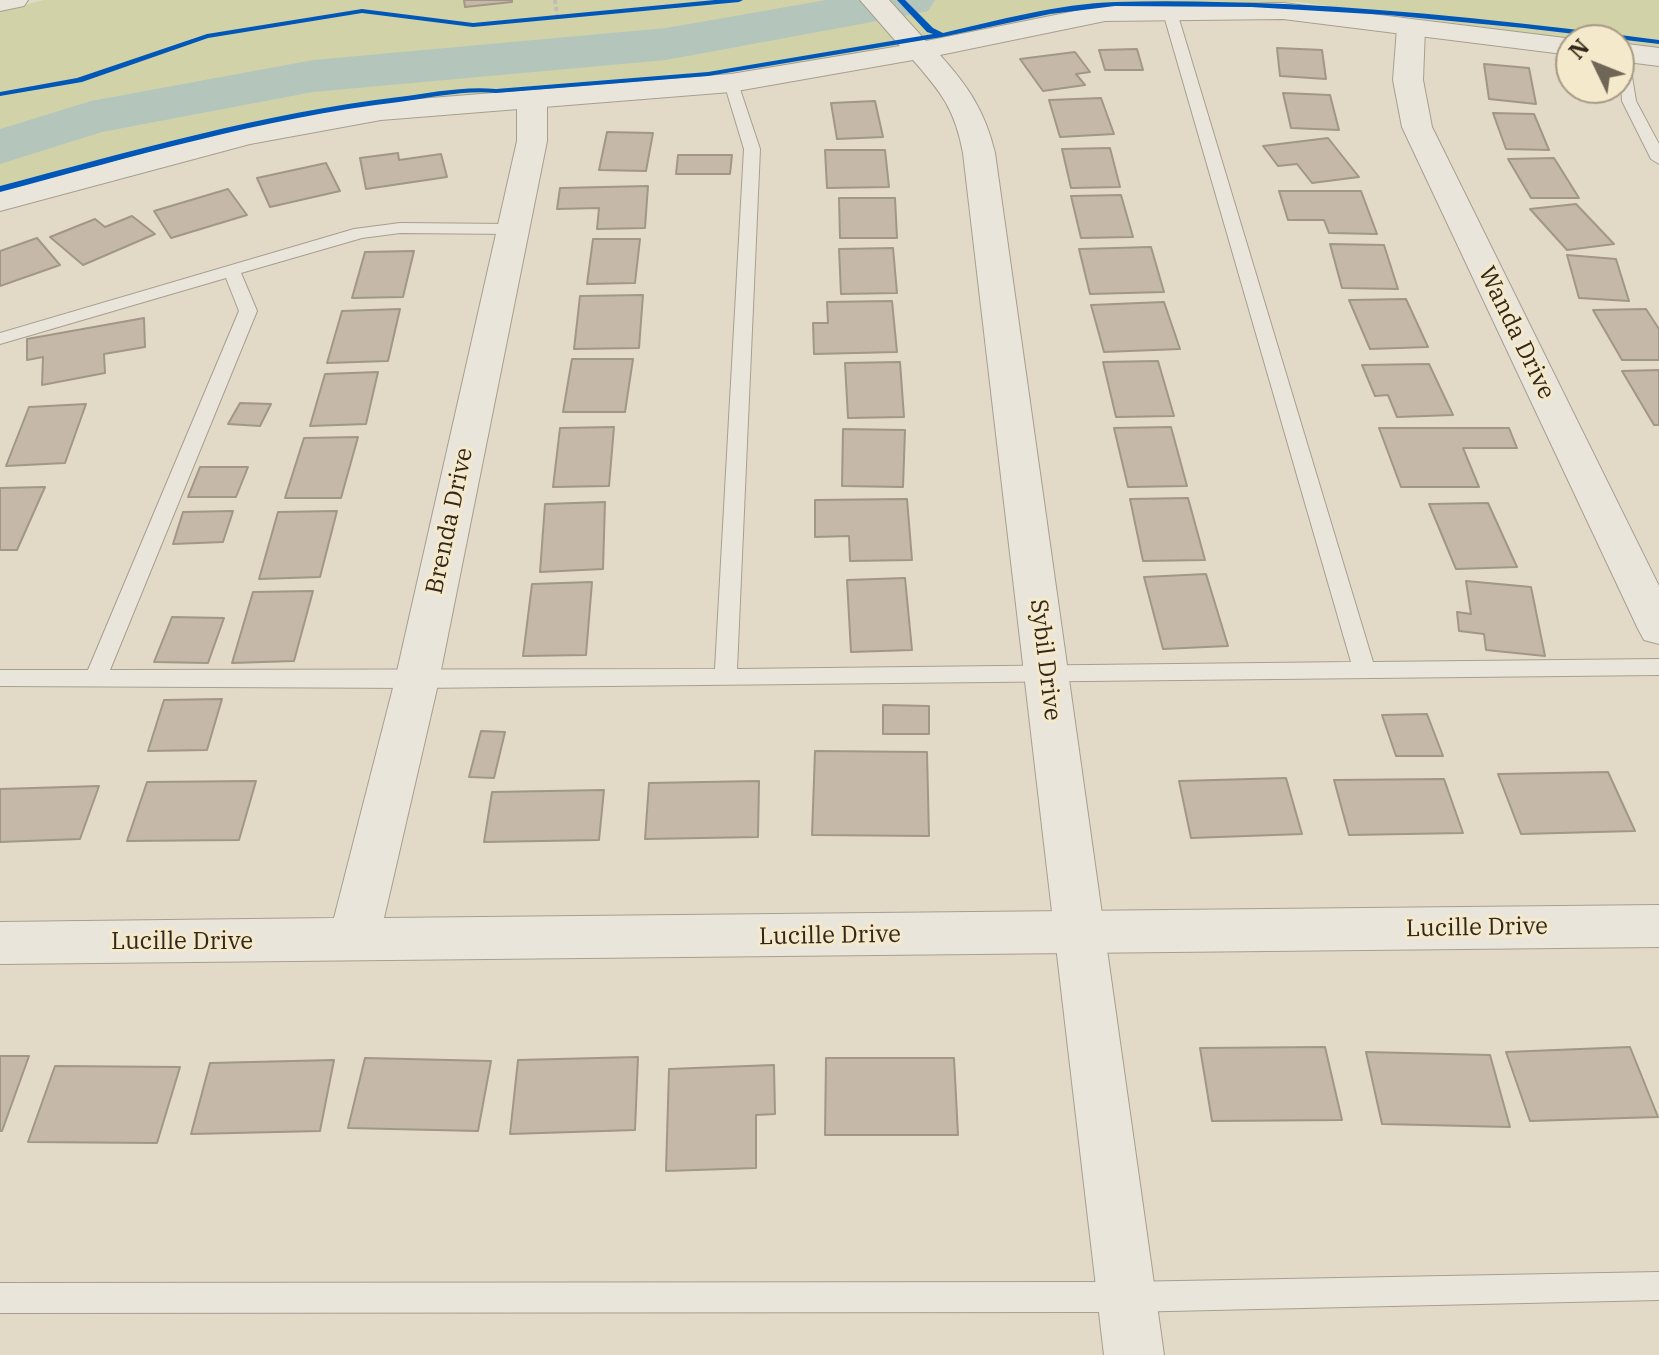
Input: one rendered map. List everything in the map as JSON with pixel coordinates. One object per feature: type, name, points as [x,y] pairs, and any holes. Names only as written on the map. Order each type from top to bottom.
[{"type":"street","points":[[0,3],[14,0]]},
{"type":"street","name":"Sybil Drive","points":[[874,0],[959,94],[973,124],[1134,1355]]},
{"type":"street","points":[[0,201],[247,135],[381,111],[731,83],[913,45],[1105,13],[1169,9],[1283,11],[1555,44]]},
{"type":"street","name":"Wanda Drive","points":[[1411,28],[1408,80],[1417,127],[1659,629]]},
{"type":"street","points":[[1635,54],[1659,57]]},
{"type":"street","name":"Brenda Drive","points":[[353,941],[417,680],[532,141],[532,98]]},
{"type":"street","name":"Lucille Drive","points":[[0,943],[1659,926]]},
{"type":"lane","points":[[1169,9],[1365,671]]},
{"type":"lane","points":[[726,675],[752,149],[731,83]]},
{"type":"lane","points":[[1631,104],[1659,159]]},
{"type":"lane","points":[[0,339],[360,233],[400,228],[511,229]]},
{"type":"lane","points":[[97,676],[248,311],[232,271]]},
{"type":"lane","points":[[0,678],[97,676],[417,680],[1659,667]]},
{"type":"lane","points":[[0,1298],[1125,1297],[1659,1286]]},
{"type":"path","points":[[555,0],[557,15]]},
{"type":"path","points":[[540,17],[573,14]]},
{"type":"green space","points":[[44,0],[1659,0],[1659,49],[1635,47],[1635,24],[1555,24],[1555,37],[1299,2],[1101,5],[807,64],[381,102],[256,124],[0,192],[0,11]]},
{"type":"building","points":[[464,0],[512,0],[512,2],[465,7]]},
{"type":"building","points":[[1277,48],[1322,50],[1326,79],[1280,76]]},
{"type":"building","points":[[1137,49],[1143,70],[1105,70],[1099,50]]},
{"type":"building","points":[[1075,52],[1090,72],[1076,74],[1085,85],[1043,91],[1020,59]]},
{"type":"building","points":[[1484,64],[1529,68],[1536,104],[1489,99]]},
{"type":"building","points":[[1283,93],[1330,95],[1339,130],[1291,128]]},
{"type":"building","points":[[1101,98],[1114,134],[1060,137],[1049,100]]},
{"type":"building","points":[[875,101],[883,137],[837,139],[831,103]]},
{"type":"building","points":[[1493,113],[1534,114],[1549,150],[1506,149]]},
{"type":"building","points":[[607,132],[653,133],[646,171],[599,170]]},
{"type":"building","points":[[1328,138],[1359,177],[1312,183],[1297,164],[1278,166],[1263,146]]},
{"type":"building","points":[[1110,148],[1120,187],[1071,188],[1062,149]]},
{"type":"building","points":[[825,150],[885,150],[889,187],[827,188]]},
{"type":"building","points":[[398,153],[399,160],[441,154],[447,177],[366,189],[360,158]]},
{"type":"building","points":[[678,155],[732,155],[730,174],[676,174]]},
{"type":"building","points":[[1554,158],[1579,198],[1531,198],[1508,159]]},
{"type":"building","points":[[326,163],[340,191],[270,207],[257,178]]},
{"type":"building","points":[[648,186],[645,228],[597,229],[599,208],[557,209],[560,188]]},
{"type":"building","points":[[228,189],[247,215],[171,238],[154,211]]},
{"type":"building","points":[[1279,191],[1361,191],[1377,234],[1329,233],[1324,220],[1288,220]]},
{"type":"building","points":[[1121,195],[1133,237],[1081,238],[1071,196]]},
{"type":"building","points":[[839,198],[895,198],[897,238],[840,238]]},
{"type":"building","points":[[1576,204],[1614,244],[1567,250],[1530,209]]},
{"type":"building","points":[[132,216],[155,234],[83,265],[50,237],[95,219],[105,227]]},
{"type":"building","points":[[37,238],[60,265],[0,286],[0,251]]},
{"type":"building","points":[[593,239],[640,239],[635,283],[587,284]]},
{"type":"building","points":[[1330,244],[1384,245],[1398,289],[1342,288]]},
{"type":"building","points":[[1151,247],[1164,292],[1090,294],[1079,249]]},
{"type":"building","points":[[893,248],[897,293],[841,294],[839,249]]},
{"type":"building","points":[[414,251],[403,297],[352,298],[365,252]]},
{"type":"building","points":[[1567,255],[1616,259],[1629,301],[1579,298]]},
{"type":"building","points":[[643,295],[639,348],[574,349],[580,296]]},
{"type":"building","points":[[1406,299],[1428,347],[1370,349],[1349,300]]},
{"type":"building","points":[[892,301],[897,352],[814,354],[813,323],[828,323],[827,302]]},
{"type":"building","points":[[1164,302],[1180,349],[1104,352],[1091,305]]},
{"type":"building","points":[[400,309],[388,361],[327,363],[342,311]]},
{"type":"building","points":[[1646,309],[1659,329],[1659,360],[1622,360],[1593,310]]},
{"type":"building","points":[[144,318],[145,347],[104,354],[105,373],[42,385],[43,357],[27,360],[27,339]]},
{"type":"building","points":[[572,359],[633,359],[625,412],[563,412]]},
{"type":"building","points":[[1158,361],[1174,416],[1116,417],[1103,362]]},
{"type":"building","points":[[900,362],[904,417],[848,418],[845,363]]},
{"type":"building","points":[[1429,364],[1453,415],[1397,417],[1388,395],[1375,396],[1362,365]]},
{"type":"building","points":[[1659,370],[1659,425],[1654,425],[1622,371]]},
{"type":"building","points":[[378,372],[366,424],[310,426],[325,374]]},
{"type":"building","points":[[240,403],[271,404],[260,426],[228,424]]},
{"type":"building","points":[[86,404],[65,463],[6,466],[29,407]]},
{"type":"building","points":[[614,427],[609,486],[553,487],[560,428]]},
{"type":"building","points":[[1171,427],[1187,486],[1128,487],[1114,428]]},
{"type":"building","points":[[1379,428],[1509,428],[1517,448],[1463,448],[1479,487],[1401,487]]},
{"type":"building","points":[[843,429],[905,430],[903,487],[842,486]]},
{"type":"building","points":[[358,437],[341,498],[285,498],[304,438]]},
{"type":"building","points":[[200,467],[248,467],[236,497],[188,497]]},
{"type":"building","points":[[45,487],[17,550],[0,550],[0,488]]},
{"type":"building","points":[[1188,498],[1205,560],[1143,561],[1130,499]]},
{"type":"building","points":[[907,499],[912,560],[850,561],[849,536],[815,537],[815,500]]},
{"type":"building","points":[[605,502],[603,569],[540,572],[545,504]]},
{"type":"building","points":[[1488,503],[1517,567],[1456,569],[1429,504]]},
{"type":"building","points":[[233,511],[223,542],[173,544],[183,512]]},
{"type":"building","points":[[337,511],[320,577],[259,579],[278,512]]},
{"type":"building","points":[[1206,574],[1228,646],[1163,649],[1144,577]]},
{"type":"building","points":[[905,578],[912,650],[851,652],[847,580]]},
{"type":"building","points":[[1466,581],[1531,587],[1545,656],[1486,650],[1484,634],[1459,631],[1457,612],[1471,614]]},
{"type":"building","points":[[592,582],[586,655],[523,656],[532,584]]},
{"type":"building","points":[[313,591],[294,661],[232,663],[253,592]]},
{"type":"building","points":[[172,617],[224,618],[208,663],[154,662]]},
{"type":"building","points":[[222,699],[207,750],[148,751],[164,700]]},
{"type":"building","points":[[883,705],[929,706],[929,734],[883,734]]},
{"type":"building","points":[[1427,714],[1443,756],[1396,756],[1382,715]]},
{"type":"building","points":[[481,731],[505,732],[494,778],[469,777]]},
{"type":"building","points":[[815,751],[927,752],[929,836],[812,835]]},
{"type":"building","points":[[1608,772],[1635,831],[1521,834],[1498,774]]},
{"type":"building","points":[[1286,778],[1302,834],[1191,838],[1179,781]]},
{"type":"building","points":[[1444,779],[1463,833],[1349,835],[1334,780]]},
{"type":"building","points":[[256,781],[239,840],[127,841],[147,782]]},
{"type":"building","points":[[759,781],[758,837],[645,839],[649,783]]},
{"type":"building","points":[[99,786],[80,839],[0,842],[0,789]]},
{"type":"building","points":[[604,790],[599,840],[484,842],[492,792]]},
{"type":"building","points":[[1325,1047],[1342,1120],[1212,1121],[1200,1048]]},
{"type":"building","points":[[1630,1047],[1658,1117],[1530,1121],[1506,1052]]},
{"type":"building","points":[[1366,1052],[1490,1055],[1510,1127],[1382,1124]]},
{"type":"building","points":[[0,1056],[29,1056],[2,1131],[0,1131]]},
{"type":"building","points":[[638,1057],[635,1130],[510,1134],[518,1060]]},
{"type":"building","points":[[365,1058],[491,1061],[478,1131],[348,1128]]},
{"type":"building","points":[[826,1058],[954,1058],[958,1135],[825,1135]]},
{"type":"building","points":[[334,1060],[320,1131],[191,1134],[210,1063]]},
{"type":"building","points":[[774,1065],[775,1114],[756,1115],[756,1168],[666,1171],[669,1069]]},
{"type":"building","points":[[55,1066],[180,1067],[157,1143],[28,1142]]},
{"type":"waterway","points":[[0,147],[91,118],[313,76],[666,44],[910,0]]},
{"type":"cycle path","points":[[0,94],[79,80],[207,36],[362,11],[473,25],[739,0]]},
{"type":"cycle path","points":[[901,0],[930,30],[942,35],[1072,9],[1115,4],[1183,4],[1388,13],[1659,42]]},
{"type":"cycle path","points":[[0,189],[204,135],[359,104],[464,91],[708,74],[942,35]]}]
